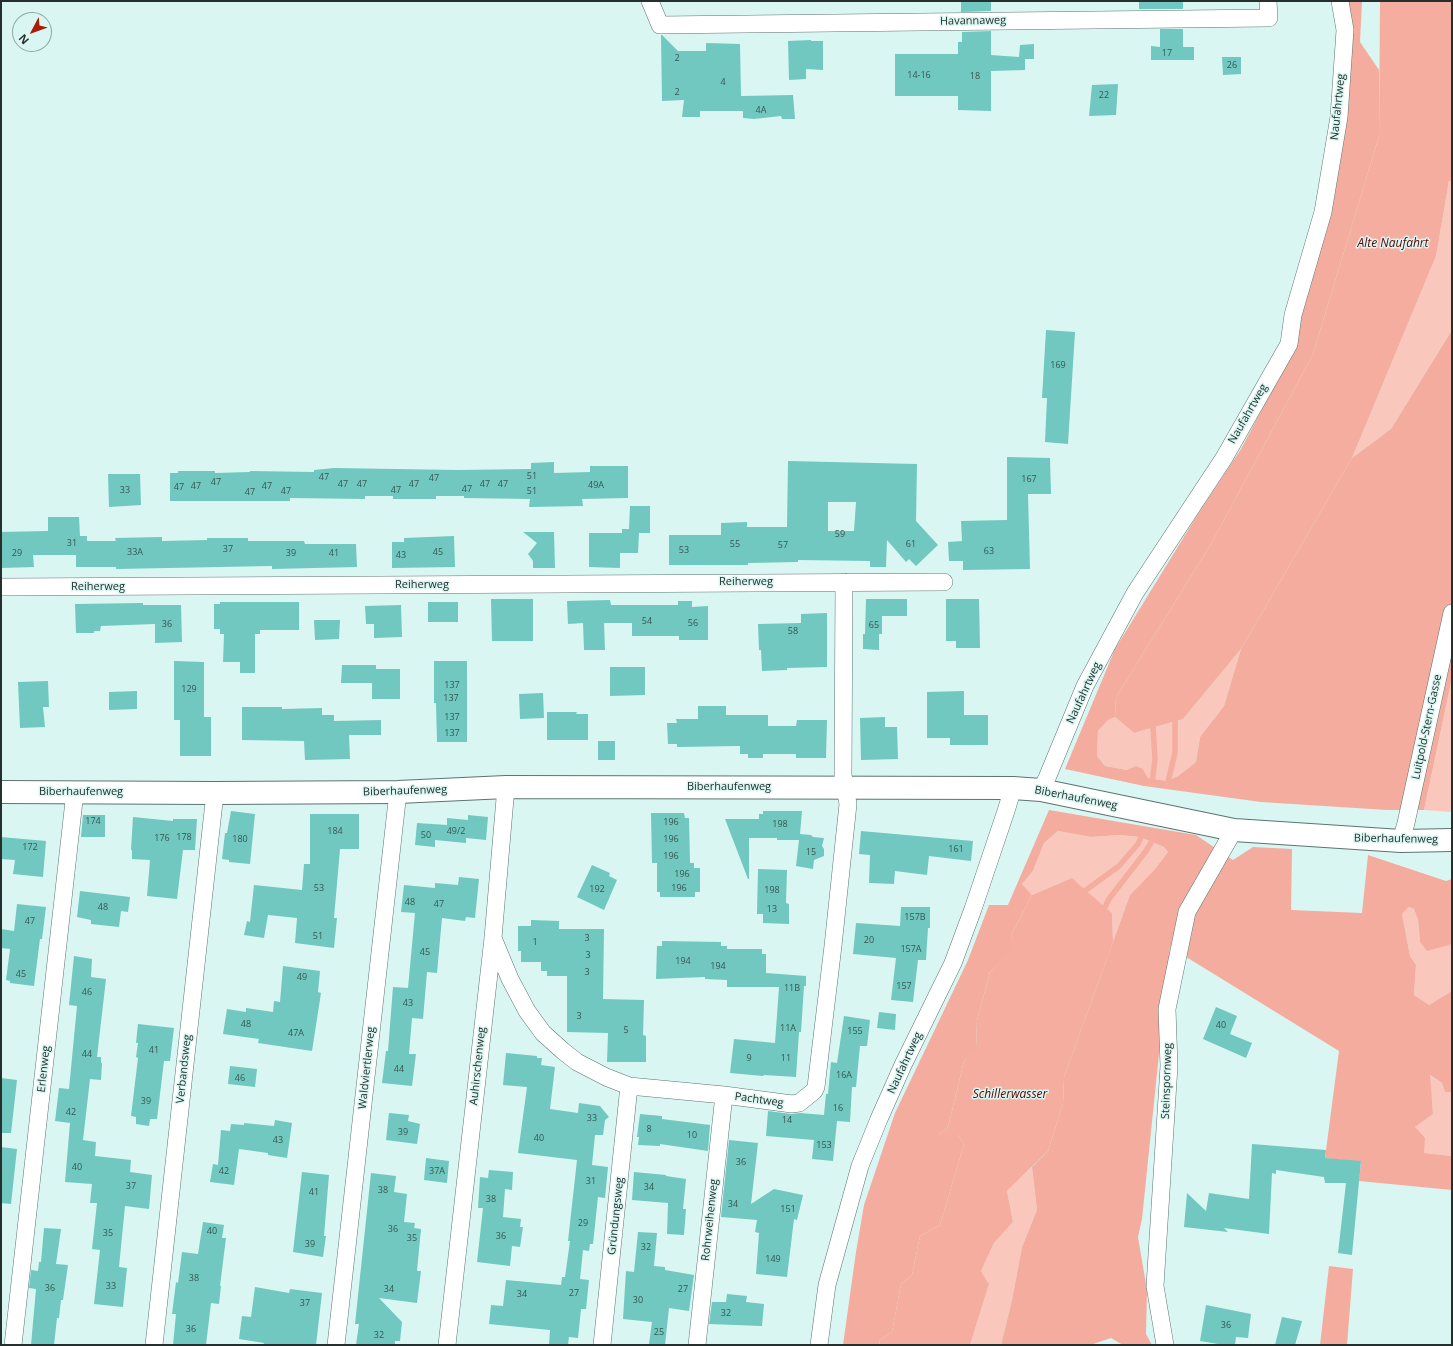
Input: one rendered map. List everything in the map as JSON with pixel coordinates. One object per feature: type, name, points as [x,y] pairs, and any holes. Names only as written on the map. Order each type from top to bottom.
[{"type":"main road","name":"Biberhaufenweg","points":[[1,792],[398,792],[506,787],[1013,788],[1041,790],[1234,830],[1401,841],[1452,840]]},
{"type":"street","name":"Havannaweg","points":[[650,1],[660,25],[1269,18],[1268,1]]},
{"type":"street","name":"Naufahrtweg","points":[[1041,790],[1085,686],[1135,593],[1224,458],[1289,344],[1293,315],[1323,212],[1339,117],[1345,30],[1340,1]]},
{"type":"street","points":[[844,582],[843,775],[845,788]]},
{"type":"street","name":"Reiherweg","points":[[1,587],[944,582]]},
{"type":"street","name":"Luitpold-Stern-Gasse","points":[[1401,841],[1452,613]]},
{"type":"street","name":"Auhirschenweg","points":[[447,1345],[493,938],[506,787]]},
{"type":"street","name":"Pachtweg","points":[[493,938],[510,979],[527,1011],[543,1033],[563,1052],[577,1062],[606,1077],[629,1086],[724,1095],[792,1104],[799,1103],[814,1091],[816,1087],[848,811],[845,788]]},
{"type":"street","name":"Naufahrtweg","points":[[819,1345],[827,1285],[860,1166],[903,1065],[953,963],[973,909],[1013,788]]},
{"type":"street","name":"Erlenweg","points":[[13,1345],[75,792]]},
{"type":"street","name":"Waldviertlerweg","points":[[336,1345],[398,792]]},
{"type":"street","name":"Verbandsweg","points":[[154,1345],[215,793]]},
{"type":"street","name":"Steinspornweg","points":[[1165,1345],[1155,1286],[1169,1066],[1167,1009],[1187,912],[1234,830]]},
{"type":"street","name":"Gründungsweg","points":[[602,1345],[629,1086]]},
{"type":"street","name":"Rohrweihenweg","points":[[697,1345],[724,1095]]},
{"type":"shaded area","points":[[1345,1],[1362,1],[1360,42],[1379,70],[1379,136],[1313,354],[1211,544],[1116,697],[1115,717],[1108,720],[1098,731],[1097,756],[1105,766],[1127,770],[1136,766],[1143,769],[1148,778],[1167,781],[1178,776],[1196,762],[1200,737],[1224,706],[1241,649],[1352,458],[1391,429],[1452,330],[1452,678],[1424,810],[1387,810],[1261,802],[1144,786],[1065,769],[1115,649],[1198,514],[1241,449],[1297,343],[1297,321],[1327,210]]},
{"type":"shaded area","points":[[1449,181],[1452,181],[1452,330],[1391,429],[1352,458],[1436,256]]},
{"type":"shaded area","points":[[1241,649],[1224,706],[1200,737],[1196,762],[1178,776],[1167,781],[1148,778],[1143,769],[1127,770],[1105,766],[1097,756],[1098,731],[1108,720],[1115,717],[1134,733],[1183,719]]},
{"type":"shaded area","points":[[1452,678],[1452,812],[1424,810]]},
{"type":"shaded area","points":[[1049,810],[1196,835],[1233,860],[1253,847],[1292,849],[1291,910],[1362,913],[1368,855],[1446,881],[1452,879],[1452,944],[1427,951],[1420,942],[1418,920],[1414,909],[1409,907],[1402,914],[1410,956],[1416,965],[1414,995],[1429,1005],[1452,991],[1452,1092],[1445,1092],[1442,1083],[1430,1075],[1433,1114],[1415,1127],[1425,1138],[1424,1153],[1452,1156],[1452,1190],[1359,1181],[1361,1162],[1325,1158],[1339,1051],[1170,947],[1142,1219],[1138,1237],[1147,1290],[1146,1334],[1152,1345],[1123,1345],[1111,1338],[1090,1345],[1001,1345],[1012,1300],[1022,1247],[1037,1210],[1032,1167],[1048,1151],[1063,1104],[1064,1077],[1130,895],[1155,869],[1168,852],[1164,847],[1140,837],[1120,835],[1091,837],[1058,831],[1044,843],[1033,871],[1022,884],[1032,895],[1011,935],[1013,951],[990,972],[977,1020],[976,1049],[964,1061],[948,1127],[939,1135],[957,1134],[964,1144],[940,1225],[920,1236],[912,1275],[901,1284],[892,1332],[880,1340],[879,1345],[843,1345],[864,1205],[895,1113],[968,960],[989,905],[1008,905]]},
{"type":"shaded area","points":[[1058,831],[1091,837],[1120,835],[1140,837],[1164,847],[1168,852],[1155,869],[1130,895],[1113,942],[1112,913],[1072,878],[1032,895],[1022,884],[1033,871],[1044,843]]},
{"type":"shaded area","points":[[1409,907],[1414,909],[1418,920],[1420,942],[1442,946],[1452,944],[1452,991],[1429,1005],[1414,995],[1416,965],[1410,956],[1402,914]]},
{"type":"shaded area","points":[[1429,1075],[1442,1083],[1445,1092],[1452,1092],[1452,1156],[1424,1153],[1415,1127],[1433,1114]]},
{"type":"shaded area","points":[[1032,1167],[1037,1210],[1022,1247],[1012,1300],[1001,1345],[970,1345],[989,1284],[981,1271],[994,1243],[1013,1222],[1007,1191]]},
{"type":"shaded area","points":[[1329,1266],[1353,1269],[1347,1345],[1320,1345]]},
{"type":"water","name":"Alte Naufahrt","points":[[1380,1],[1452,1],[1452,181],[1449,181],[1436,256],[1352,458],[1241,649],[1183,719],[1134,733],[1115,717],[1116,697],[1211,544],[1313,354],[1379,136]]},
{"type":"water","name":"Schillerwasser","points":[[1072,878],[1112,913],[1113,942],[1064,1077],[1063,1104],[1048,1151],[1007,1191],[1013,1222],[994,1243],[981,1271],[989,1284],[970,1345],[879,1345],[880,1340],[892,1332],[901,1284],[912,1275],[920,1236],[940,1225],[964,1144],[957,1134],[944,1143],[939,1135],[948,1127],[964,1061],[976,1048],[977,1020],[990,972],[1012,951],[1011,935],[1032,895]]},
{"type":"building","points":[[961,1],[991,1],[991,11],[961,12]]},
{"type":"building","points":[[1139,1],[1183,1],[1183,9],[1139,9]]},
{"type":"building","points":[[1160,29],[1183,29],[1183,47],[1194,47],[1194,60],[1151,60],[1151,46],[1160,47]]},
{"type":"building","points":[[991,31],[991,55],[1019,57],[1020,45],[1034,44],[1034,59],[1025,59],[1025,70],[991,71],[991,111],[958,110],[958,96],[895,96],[895,54],[958,54],[958,42],[962,42],[962,32]]},
{"type":"building","points":[[661,35],[678,51],[706,51],[706,43],[740,44],[741,96],[793,95],[795,119],[782,119],[781,116],[754,119],[743,118],[743,111],[700,111],[700,117],[682,117],[684,100],[662,101]]},
{"type":"building","points":[[788,41],[823,41],[823,70],[806,69],[806,79],[789,80]]},
{"type":"building","points":[[1222,57],[1241,57],[1241,74],[1223,75]]},
{"type":"building","points":[[1118,84],[1116,115],[1089,116],[1092,85]]},
{"type":"building","points":[[1046,330],[1075,332],[1068,444],[1045,442],[1047,398],[1042,398]]},
{"type":"building","points":[[1007,457],[1050,458],[1051,494],[1028,494],[1030,569],[963,570],[963,561],[949,561],[948,542],[962,541],[961,521],[1007,520]]},
{"type":"building","points":[[788,461],[917,464],[916,521],[938,545],[916,566],[909,559],[906,562],[887,540],[886,567],[870,567],[870,561],[798,560],[798,562],[748,563],[748,565],[669,565],[669,535],[721,535],[721,523],[747,522],[747,527],[787,527]],"holes":[[[828,502],[856,502],[854,531],[828,531]]]},
{"type":"building","points":[[554,462],[554,473],[590,472],[590,466],[628,466],[628,498],[582,499],[583,506],[529,507],[530,499],[464,498],[464,496],[436,496],[436,499],[393,499],[393,496],[365,496],[365,499],[290,498],[290,501],[170,501],[170,473],[178,473],[178,471],[215,471],[215,473],[250,471],[314,472],[314,470],[334,468],[458,470],[531,469],[531,463]]},
{"type":"building","points":[[108,474],[140,474],[141,505],[109,507]]},
{"type":"building","points":[[630,506],[650,506],[650,533],[639,533],[638,553],[620,553],[620,568],[589,567],[589,533],[622,533],[622,529],[629,529]]},
{"type":"building","points":[[48,517],[79,517],[80,536],[87,536],[87,541],[116,541],[115,538],[162,537],[162,541],[207,540],[207,538],[248,538],[248,541],[304,541],[305,544],[356,544],[357,567],[272,569],[272,566],[116,569],[116,567],[76,567],[76,555],[33,555],[34,567],[2,568],[1,532],[48,531]]},
{"type":"building","points":[[523,532],[554,532],[555,568],[533,568],[533,561],[528,554],[537,543]]},
{"type":"building","points":[[454,536],[455,567],[392,568],[392,542],[404,542],[404,538]]},
{"type":"building","points":[[491,599],[533,599],[533,641],[492,641]]},
{"type":"building","points":[[866,599],[907,599],[907,616],[882,616],[882,634],[879,634],[879,650],[863,649]]},
{"type":"building","points":[[946,599],[979,599],[980,648],[956,648],[956,641],[946,641]]},
{"type":"building","points":[[610,600],[611,605],[678,605],[678,601],[692,601],[692,607],[708,606],[708,640],[679,640],[679,636],[632,636],[632,623],[604,623],[605,650],[584,650],[583,623],[568,624],[567,601]]},
{"type":"building","points":[[220,602],[299,602],[299,630],[260,630],[260,634],[255,634],[255,673],[240,673],[240,662],[223,662],[224,634],[220,634],[220,629],[214,629],[214,604],[220,604]]},
{"type":"building","points":[[428,602],[458,602],[458,622],[428,622]]},
{"type":"building","points":[[143,603],[143,605],[181,605],[182,642],[155,643],[155,624],[101,626],[100,631],[94,631],[94,633],[76,633],[75,604]]},
{"type":"building","points":[[401,605],[402,637],[374,638],[374,624],[366,624],[365,606]]},
{"type":"building","points":[[827,613],[827,667],[787,668],[787,670],[762,671],[761,650],[759,650],[758,624],[801,623],[801,614]]},
{"type":"building","points":[[314,620],[340,620],[339,639],[315,640]]},
{"type":"building","points":[[174,661],[204,662],[204,717],[211,717],[211,756],[180,756],[180,720],[174,720]]},
{"type":"building","points":[[434,661],[467,661],[467,742],[437,742],[436,703],[434,703]]},
{"type":"building","points":[[342,665],[376,665],[376,669],[400,669],[400,699],[372,699],[372,683],[341,683]]},
{"type":"building","points":[[610,667],[645,667],[645,695],[610,696]]},
{"type":"building","points":[[48,681],[49,707],[43,707],[45,727],[20,728],[18,682]]},
{"type":"building","points":[[137,691],[137,709],[109,710],[109,692]]},
{"type":"building","points":[[964,691],[964,715],[988,715],[988,745],[950,745],[950,738],[927,738],[927,692]]},
{"type":"building","points":[[543,693],[544,718],[520,719],[519,694]]},
{"type":"building","points":[[698,706],[726,706],[726,715],[768,715],[768,726],[796,726],[797,720],[827,720],[826,758],[796,758],[796,754],[763,754],[763,758],[748,758],[748,754],[740,754],[740,746],[677,747],[677,744],[668,744],[667,723],[677,723],[676,719],[698,719]]},
{"type":"building","points":[[242,707],[282,707],[282,709],[322,708],[322,715],[334,715],[334,721],[381,720],[381,735],[349,735],[350,759],[305,760],[304,741],[242,740]]},
{"type":"building","points":[[547,712],[577,712],[576,714],[588,714],[588,740],[547,740]]},
{"type":"building","points":[[885,717],[885,727],[897,727],[898,759],[861,760],[860,718]]},
{"type":"building","points":[[598,741],[615,741],[615,760],[598,760]]},
{"type":"building","points":[[231,811],[255,814],[250,864],[229,862],[229,860],[222,859],[225,833],[227,833]]},
{"type":"building","points":[[763,811],[802,811],[800,834],[824,838],[822,846],[824,849],[824,856],[814,860],[813,869],[796,866],[799,840],[749,838],[748,879],[725,819],[759,819],[759,814],[763,814]]},
{"type":"building","points":[[651,813],[684,813],[685,818],[689,818],[690,863],[694,863],[694,868],[700,868],[700,892],[695,892],[695,897],[660,897],[660,892],[657,892],[657,863],[652,863]]},
{"type":"building","points":[[310,814],[359,814],[359,849],[340,849],[334,918],[337,918],[334,948],[295,943],[297,918],[268,915],[264,938],[244,935],[247,921],[250,922],[254,885],[302,890],[304,864],[310,864]]},
{"type":"building","points":[[83,815],[105,815],[105,837],[81,837]]},
{"type":"building","points":[[468,815],[488,817],[486,840],[466,838],[466,843],[435,840],[435,847],[415,845],[417,823],[447,825],[447,818],[468,820]]},
{"type":"building","points":[[133,817],[173,821],[173,819],[197,819],[195,850],[183,850],[177,899],[147,896],[150,860],[132,859],[131,850]]},
{"type":"building","points":[[861,831],[973,841],[971,861],[929,856],[927,875],[895,871],[894,884],[869,883],[870,855],[859,854]]},
{"type":"building","points":[[1,837],[46,841],[43,877],[13,874],[15,860],[1,859]]},
{"type":"building","points":[[592,865],[610,873],[609,876],[617,880],[604,910],[577,897]]},
{"type":"building","points":[[758,869],[787,870],[786,903],[789,904],[789,924],[763,923],[763,914],[757,914]]},
{"type":"building","points":[[459,877],[479,879],[475,918],[466,917],[465,921],[442,918],[437,973],[427,972],[423,1019],[412,1018],[409,1054],[416,1054],[412,1086],[382,1083],[386,1051],[388,1051],[393,987],[408,988],[415,913],[401,912],[404,885],[435,888],[435,883],[458,885]]},
{"type":"building","points":[[80,891],[130,897],[128,912],[121,911],[119,927],[91,924],[91,920],[77,917]]},
{"type":"building","points":[[17,904],[46,907],[34,986],[10,983],[10,981],[6,980],[10,949],[1,948],[1,929],[14,931]]},
{"type":"building","points":[[901,907],[930,907],[930,928],[928,928],[926,960],[918,960],[913,1002],[891,1000],[896,958],[853,954],[856,923],[900,926]]},
{"type":"building","points":[[531,920],[559,921],[559,929],[604,929],[603,999],[644,1000],[643,1035],[646,1036],[646,1062],[607,1062],[608,1033],[567,1032],[567,976],[547,976],[547,971],[541,971],[541,962],[521,962],[521,951],[518,951],[518,926],[531,926]]},
{"type":"building","points":[[662,941],[721,942],[721,946],[727,946],[727,949],[762,949],[762,954],[766,954],[766,973],[806,976],[801,1032],[799,1032],[796,1077],[730,1073],[734,1039],[775,1043],[779,987],[727,987],[727,980],[705,979],[705,977],[656,979],[657,946],[662,946]]},
{"type":"building","points":[[74,956],[92,959],[91,977],[106,979],[97,1057],[101,1057],[101,1080],[90,1079],[83,1140],[96,1142],[95,1156],[131,1160],[130,1172],[152,1175],[149,1209],[125,1206],[119,1267],[127,1268],[123,1307],[94,1304],[100,1250],[92,1249],[97,1203],[90,1203],[92,1184],[65,1182],[70,1123],[55,1121],[59,1088],[69,1089],[77,1006],[69,1005]]},
{"type":"building","points":[[283,966],[320,971],[318,992],[321,993],[312,1051],[258,1043],[259,1039],[223,1034],[227,1009],[246,1012],[246,1008],[273,1012],[274,1001],[280,1002]]},
{"type":"building","points":[[1216,1007],[1237,1016],[1230,1034],[1252,1043],[1246,1058],[1203,1039]]},
{"type":"building","points":[[879,1012],[896,1014],[895,1030],[877,1028]]},
{"type":"building","points":[[844,1016],[870,1020],[867,1046],[860,1046],[856,1087],[852,1087],[850,1122],[837,1121],[833,1161],[812,1159],[814,1140],[766,1136],[768,1111],[791,1114],[800,1113],[824,1115],[826,1094],[828,1094],[831,1062],[837,1063]]},
{"type":"building","points":[[138,1024],[174,1028],[170,1061],[164,1061],[157,1119],[150,1119],[149,1126],[136,1124],[136,1117],[131,1116],[138,1058],[136,1057],[138,1043],[136,1043]]},
{"type":"building","points":[[506,1053],[537,1056],[537,1058],[542,1058],[541,1065],[555,1067],[550,1109],[578,1113],[579,1103],[600,1106],[609,1117],[605,1120],[603,1135],[595,1135],[592,1165],[608,1167],[605,1198],[598,1197],[593,1244],[590,1244],[589,1251],[583,1250],[580,1279],[589,1280],[586,1309],[581,1309],[578,1338],[569,1337],[568,1345],[549,1345],[550,1330],[489,1324],[491,1305],[503,1306],[506,1280],[561,1285],[562,1277],[565,1277],[570,1241],[568,1241],[577,1160],[518,1153],[527,1087],[503,1085]]},
{"type":"building","points":[[230,1066],[257,1069],[255,1087],[228,1084]]},
{"type":"building","points":[[1,1078],[17,1080],[11,1133],[1,1133]]},
{"type":"building","points":[[389,1113],[409,1115],[408,1121],[420,1124],[417,1144],[386,1140]]},
{"type":"building","points":[[640,1114],[662,1116],[662,1119],[710,1125],[708,1151],[660,1144],[660,1146],[638,1145],[639,1137],[637,1137]]},
{"type":"building","points":[[275,1120],[292,1123],[287,1158],[268,1155],[268,1153],[239,1149],[234,1185],[210,1182],[213,1164],[218,1165],[221,1130],[230,1131],[231,1124],[244,1125],[244,1123],[274,1126]]},
{"type":"building","points":[[729,1140],[758,1143],[751,1204],[774,1189],[803,1195],[797,1220],[794,1219],[787,1277],[756,1274],[759,1233],[755,1232],[757,1220],[721,1217]]},
{"type":"building","points":[[1252,1144],[1326,1150],[1325,1158],[1361,1161],[1352,1255],[1338,1253],[1346,1183],[1325,1183],[1324,1177],[1276,1170],[1276,1174],[1272,1173],[1269,1234],[1224,1228],[1228,1232],[1184,1227],[1187,1193],[1206,1211],[1209,1193],[1249,1199]]},
{"type":"building","points":[[1,1147],[17,1149],[11,1204],[1,1203]]},
{"type":"building","points":[[426,1158],[449,1161],[447,1183],[424,1180]]},
{"type":"building","points":[[489,1170],[513,1172],[512,1190],[505,1189],[503,1217],[521,1219],[520,1227],[523,1227],[520,1247],[512,1246],[510,1266],[477,1262],[483,1208],[478,1208],[480,1177],[488,1178]]},
{"type":"building","points":[[302,1172],[329,1175],[324,1236],[326,1236],[323,1257],[293,1252]]},
{"type":"building","points":[[634,1172],[666,1175],[686,1179],[683,1209],[686,1209],[684,1235],[667,1234],[668,1203],[632,1200]]},
{"type":"building","points":[[371,1173],[396,1176],[394,1192],[407,1194],[404,1222],[415,1223],[414,1228],[421,1229],[417,1271],[421,1271],[417,1303],[379,1298],[402,1322],[400,1341],[395,1341],[395,1345],[356,1345],[359,1324],[355,1324]]},
{"type":"building","points":[[203,1222],[224,1225],[222,1238],[226,1238],[219,1304],[211,1303],[206,1345],[173,1345],[176,1314],[172,1314],[182,1252],[198,1254]]},
{"type":"building","points":[[44,1228],[61,1229],[56,1264],[68,1265],[63,1300],[61,1300],[59,1318],[57,1318],[54,1345],[31,1345],[36,1289],[29,1288],[31,1270],[38,1271],[39,1262],[41,1262]]},
{"type":"building","points":[[638,1232],[657,1233],[654,1266],[665,1267],[665,1270],[694,1275],[689,1311],[669,1308],[665,1345],[649,1344],[652,1322],[623,1319],[626,1271],[634,1272]]},
{"type":"building","points":[[255,1287],[289,1293],[290,1289],[322,1293],[316,1345],[263,1345],[264,1343],[239,1339],[242,1316],[251,1317]]},
{"type":"building","points":[[727,1294],[747,1296],[746,1302],[764,1304],[762,1326],[709,1324],[712,1302],[726,1302]]},
{"type":"building","points":[[1206,1305],[1251,1314],[1248,1338],[1236,1337],[1235,1345],[1224,1345],[1200,1341]]},
{"type":"building","points":[[1282,1317],[1302,1321],[1295,1345],[1275,1345]]},
{"type":"waterway","points":[[1167,786],[1175,753],[1175,721]]},
{"type":"waterway","points":[[1152,784],[1155,759],[1153,727]]},
{"type":"waterway","points":[[1086,890],[1119,866],[1138,844],[1142,835]]},
{"type":"waterway","points":[[1105,907],[1109,899],[1146,851],[1155,836]]}]
